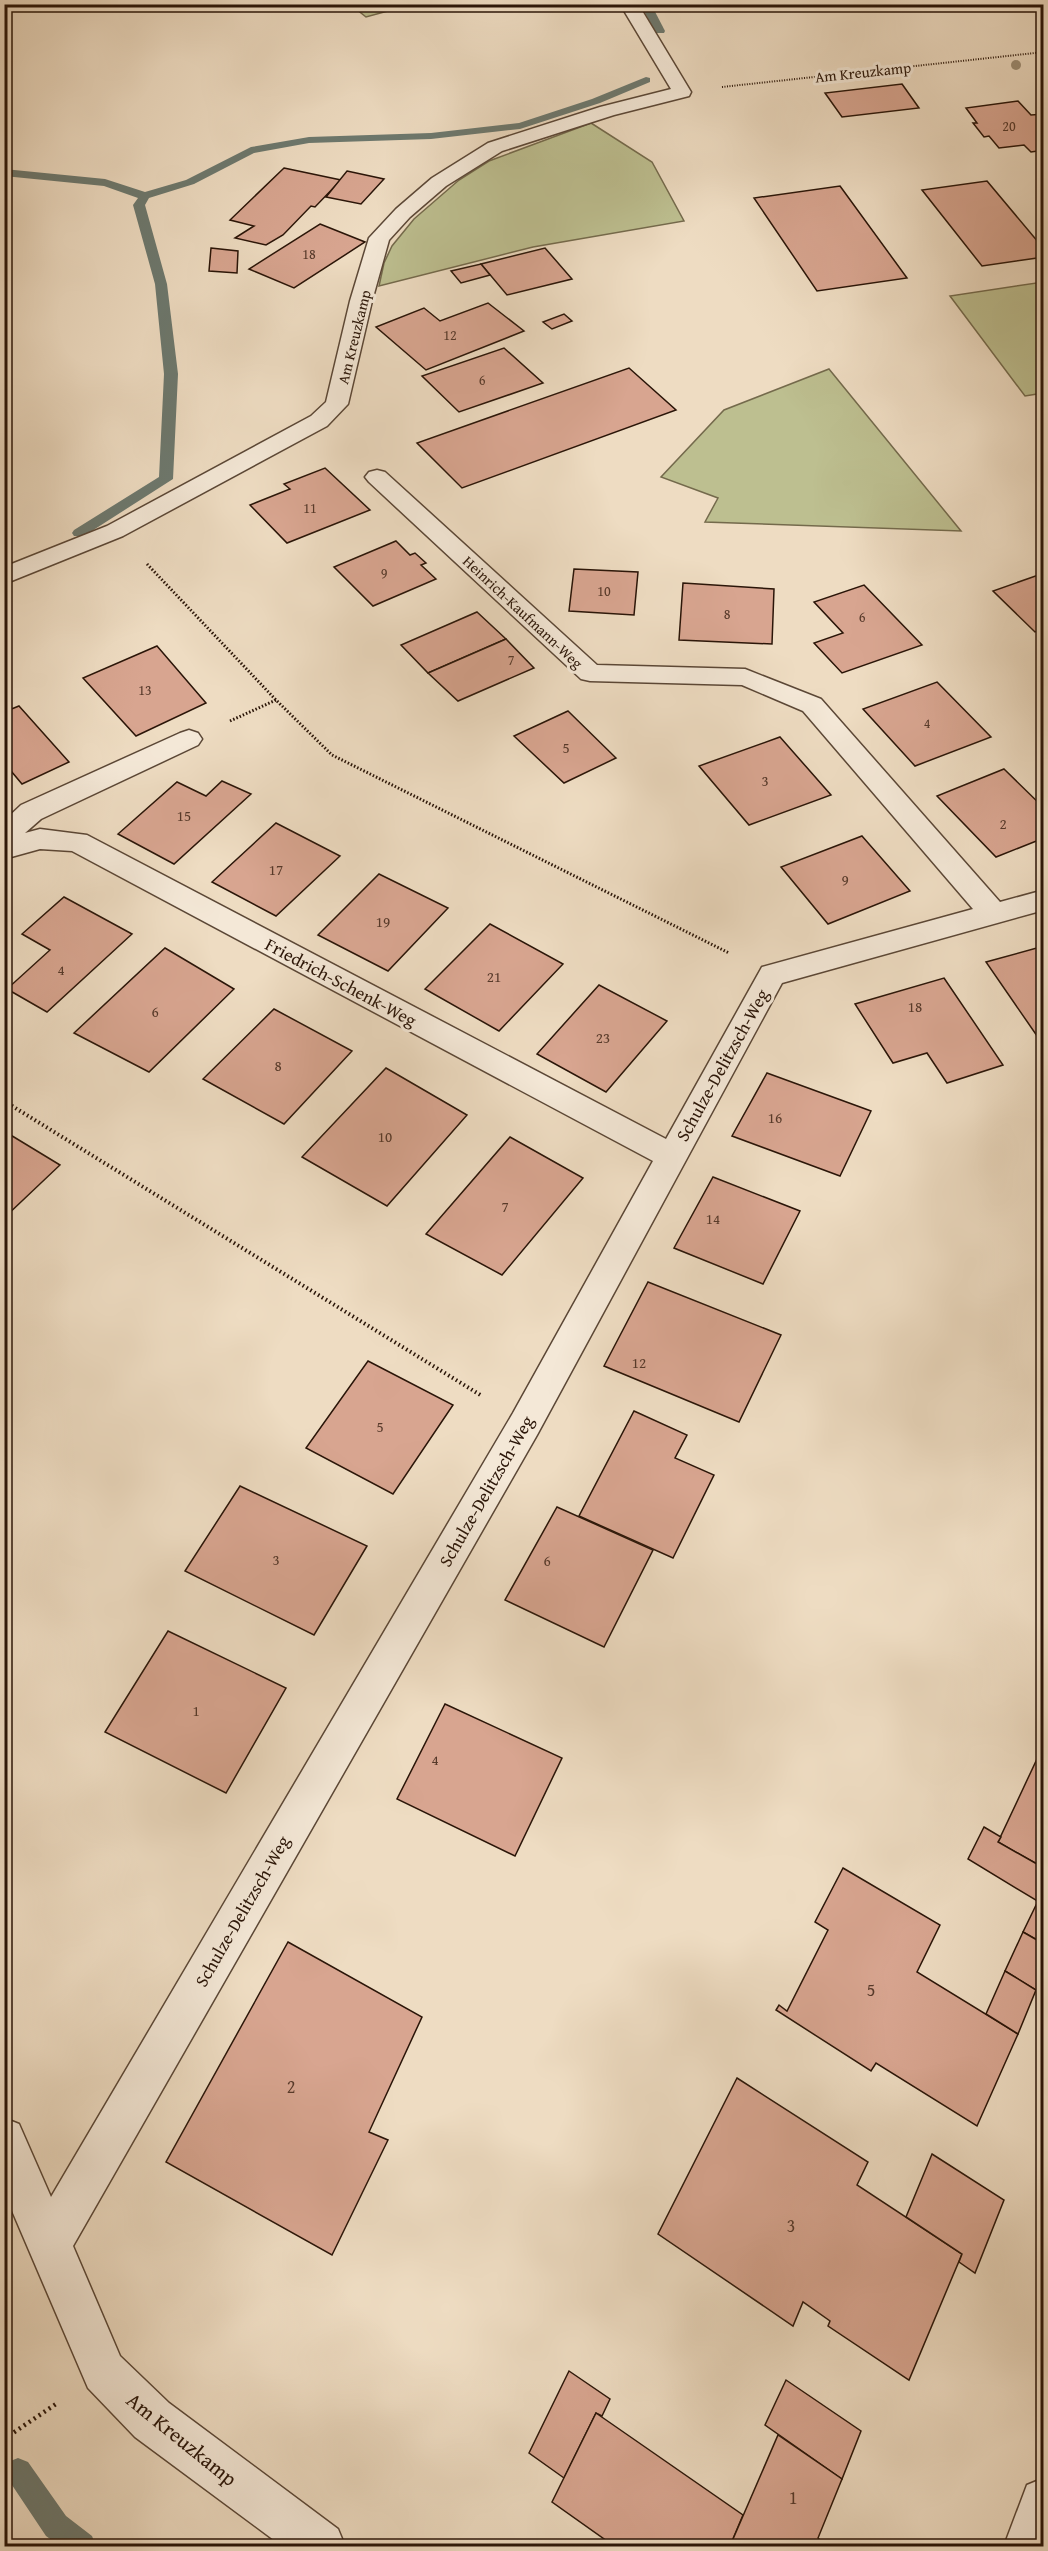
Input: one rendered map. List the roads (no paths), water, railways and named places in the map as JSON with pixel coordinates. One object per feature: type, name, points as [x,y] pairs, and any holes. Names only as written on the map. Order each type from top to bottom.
[{"type":"street","name":"Am Kreuzkamp","points":[[4,576],[115,531],[319,421],[338,404],[361,301],[379,238],[403,213],[440,182],[495,147],[607,111],[682,92],[629,4]]},
{"type":"street","name":"Heinrich-Kaufmann-Weg","points":[[377,477],[590,673],[745,677],[812,705],[994,914]]},
{"type":"street","points":[[4,837],[31,812],[189,739]]},
{"type":"street","name":"Friedrich-Schenk-Weg","points":[[4,849],[40,839],[76,842],[671,1156]]},
{"type":"street","name":"Schulze-Delitzsch-Weg","points":[[49,2244],[525,1424],[772,975],[1044,900]]},
{"type":"street","name":"Am Kreuzkamp","points":[[4,2139],[104,2372],[152,2420],[321,2547]]},
{"type":"street","points":[[1028,2547],[1044,2502]]},
{"type":"waterway","points":[[645,4],[660,31]]},
{"type":"waterway","points":[[145,196],[190,182],[251,150],[309,140],[431,136],[520,126],[596,101],[646,80]]},
{"type":"waterway","points":[[4,172],[105,183],[145,196]]},
{"type":"waterway","points":[[79,533],[166,479],[171,374],[161,284],[139,205],[145,196]]},
{"type":"waterway","points":[[18,2472],[56,2526],[82,2546]]}]
